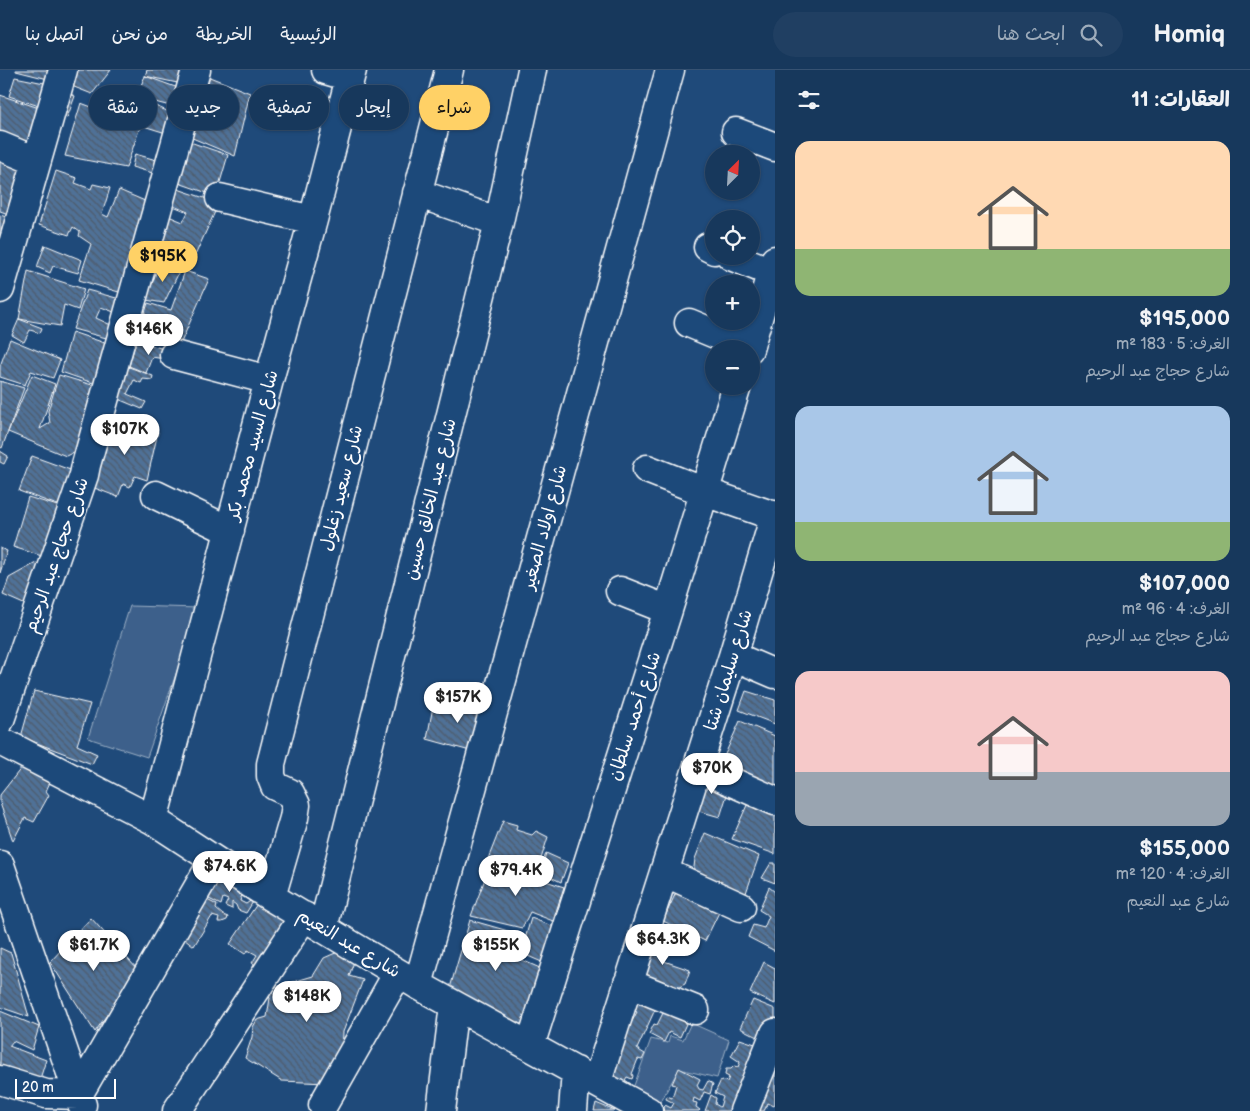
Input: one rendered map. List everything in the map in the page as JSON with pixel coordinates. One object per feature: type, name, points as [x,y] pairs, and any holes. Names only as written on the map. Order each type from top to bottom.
[{"type":"street","points":[[0,289],[63,70]]},
{"type":"street","name":"شارع حجاج عبد الرحيم","points":[[0,720],[84,475],[196,70]]},
{"type":"street","name":"شارع سعيد زغلول","points":[[271,897],[296,805],[290,793],[276,786],[271,776],[270,764],[449,70]]},
{"type":"street","name":"شارع عبد الخالق حسين","points":[[177,1111],[314,922],[498,222],[532,70]]},
{"type":"street","name":"شارع اولاد الصغير","points":[[323,1105],[408,979],[670,70]]},
{"type":"street","name":"شارع السيد محمد بكر","points":[[153,820],[313,220],[342,72]]},
{"type":"street","points":[[736,132],[775,146]]},
{"type":"street","points":[[0,146],[36,161]]},
{"type":"street","points":[[417,193],[498,222]]},
{"type":"street","points":[[220,198],[313,220]]},
{"type":"street","points":[[751,340],[773,266],[760,262]]},
{"type":"street","points":[[689,323],[730,340]]},
{"type":"street","points":[[174,355],[269,380]]},
{"type":"street","name":"شارع أحمد سلطان","points":[[530,1046],[735,395]]},
{"type":"street","points":[[647,469],[705,492],[773,529]]},
{"type":"street","points":[[156,495],[230,531]]},
{"type":"street","name":"شارع سليمان شتا","points":[[573,1111],[628,983],[773,529]]},
{"type":"street","points":[[620,590],[668,610]]},
{"type":"street","points":[[733,656],[775,674]]},
{"type":"street","name":"شارع عبد النعيم","points":[[0,741],[153,820],[271,897],[408,979],[648,1111]]},
{"type":"street","points":[[698,767],[775,801]]},
{"type":"street","points":[[81,1103],[214,860]]},
{"type":"street","points":[[0,865],[81,1103]]},
{"type":"street","points":[[664,872],[742,907]]},
{"type":"street","points":[[628,983],[696,1010]]},
{"type":"street","points":[[441,1111],[454,1005]]},
{"type":"street","points":[[744,1111],[775,1033]]},
{"type":"street","points":[[0,1080],[46,1094],[61,1095],[81,1103]]},
{"type":"shaded area","points":[[130,606],[199,608],[147,757],[88,738]]},
{"type":"shaded area","points":[[691,1023],[729,1040],[717,1078],[679,1069],[658,1106],[632,1091],[651,1039],[668,1043],[670,1036],[683,1040]]},
{"type":"building","points":[[16,70],[55,70],[52,80]]},
{"type":"building","points":[[68,70],[111,70],[99,85],[89,85],[89,93],[64,83]]},
{"type":"building","points":[[147,70],[187,70],[182,84],[145,76]]},
{"type":"building","points":[[145,76],[170,85],[167,85],[167,105],[157,103],[157,85],[141,85]]},
{"type":"building","points":[[207,76],[230,85],[204,85]]},
{"type":"building","points":[[15,77],[54,85],[48,109],[9,96]]},
{"type":"building","points":[[239,89],[249,93],[235,156],[190,137],[192,130],[239,130]]},
{"type":"building","points":[[61,90],[75,96],[67,118],[53,112]]},
{"type":"building","points":[[0,95],[45,110],[34,155],[0,142]]},
{"type":"building","points":[[81,103],[89,106],[89,130],[139,130],[126,168],[65,156]]},
{"type":"building","points":[[157,107],[167,111],[166,133],[156,130]]},
{"type":"building","points":[[187,141],[228,155],[216,196],[173,181]]},
{"type":"building","points":[[0,154],[31,164],[17,217],[0,211]]},
{"type":"building","points":[[135,154],[160,161],[156,174],[132,167]]},
{"type":"building","points":[[56,171],[77,178],[75,183],[91,189],[93,184],[110,188],[102,214],[108,217],[119,190],[152,204],[122,293],[79,280],[91,244],[79,236],[80,232],[73,227],[69,235],[39,225]]},
{"type":"building","points":[[172,187],[219,203],[193,260],[153,246],[166,215],[183,222],[188,212],[166,203]]},
{"type":"building","points":[[0,215],[16,220],[0,256]]},
{"type":"building","points":[[45,245],[82,260],[78,273],[53,266],[50,273],[37,267]]},
{"type":"building","points":[[160,262],[181,268],[164,303],[146,300]]},
{"type":"building","points":[[28,271],[84,289],[78,310],[64,305],[60,326],[19,319]]},
{"type":"building","points":[[185,271],[209,279],[179,347],[137,338],[148,303],[171,310]]},
{"type":"building","points":[[87,290],[120,299],[114,312],[101,307],[96,318],[113,326],[110,339],[73,329]]},
{"type":"building","points":[[19,319],[42,328],[40,333],[30,330],[24,342],[12,335]]},
{"type":"building","points":[[72,332],[111,345],[99,385],[61,372]]},
{"type":"building","points":[[10,339],[60,360],[53,378],[31,371],[25,385],[0,377],[0,366]]},
{"type":"building","points":[[136,341],[178,353],[176,361],[152,357],[146,373],[129,366]]},
{"type":"building","points":[[121,364],[153,376],[152,380],[143,379],[141,383],[134,380],[127,394],[146,402],[142,409],[106,394]]},
{"type":"building","points":[[32,375],[55,384],[40,429],[50,423],[48,411],[59,375],[102,388],[84,447],[66,456],[8,432]]},
{"type":"building","points":[[0,381],[24,388],[2,448],[0,447]]},
{"type":"building","points":[[113,417],[158,432],[147,480],[135,476],[130,487],[123,484],[118,497],[92,487]]},
{"type":"building","points":[[0,451],[8,456],[4,464],[0,462]]},
{"type":"building","points":[[32,456],[84,475],[71,510],[19,491]]},
{"type":"building","points":[[28,497],[64,508],[45,557],[13,547]]},
{"type":"building","points":[[0,548],[7,551],[0,573]]},
{"type":"building","points":[[36,563],[48,567],[35,609],[3,595],[9,578]]},
{"type":"building","points":[[436,690],[492,715],[481,754],[427,739]]},
{"type":"building","points":[[34,691],[90,704],[77,745],[97,754],[92,764],[21,737]]},
{"type":"building","points":[[746,691],[775,700],[775,724],[739,710]]},
{"type":"building","points":[[740,721],[775,736],[775,794],[718,770]]},
{"type":"building","points":[[22,767],[51,780],[46,791],[49,795],[34,822],[25,818],[13,841],[0,803],[0,795]]},
{"type":"building","points":[[700,775],[731,782],[720,817],[695,810]]},
{"type":"building","points":[[751,796],[775,806],[775,854],[732,839]]},
{"type":"building","points":[[503,821],[517,825],[516,830],[532,835],[536,831],[548,837],[538,868],[528,869],[488,859]]},
{"type":"building","points":[[705,833],[759,856],[741,907],[693,875],[695,859]]},
{"type":"building","points":[[546,853],[568,863],[561,882],[540,872]]},
{"type":"building","points":[[491,863],[564,887],[553,921],[530,912],[522,928],[471,916]]},
{"type":"building","points":[[771,863],[775,863],[775,883],[762,878]]},
{"type":"building","points":[[224,871],[244,888],[240,901],[246,904],[256,897],[246,913],[238,910],[232,902],[232,909],[225,906],[228,900],[223,898],[221,905],[207,898],[214,890]]},
{"type":"building","points":[[769,887],[775,892],[775,951],[748,937],[753,925],[764,928],[769,916],[759,910]]},
{"type":"building","points":[[678,888],[725,900],[705,941],[663,921]]},
{"type":"building","points":[[201,897],[217,905],[216,909],[228,917],[227,920],[218,922],[219,918],[212,916],[194,946],[179,934],[187,922],[192,927],[198,916],[192,914]]},
{"type":"building","points":[[259,901],[290,922],[256,965],[252,963],[257,955],[248,950],[245,954],[230,944]]},
{"type":"building","points":[[91,918],[138,970],[95,1032],[50,962]]},
{"type":"building","points":[[531,918],[557,928],[544,963],[521,953]]},
{"type":"building","points":[[470,920],[522,935],[515,957],[542,969],[523,1027],[450,988]]},
{"type":"building","points":[[653,936],[677,940],[664,961],[690,970],[685,984],[670,992],[638,977]]},
{"type":"building","points":[[0,948],[11,953],[29,1017],[0,1007]]},
{"type":"building","points":[[340,951],[356,956],[349,976],[363,980],[343,1032],[342,1054],[326,1083],[282,1081],[245,1058],[252,1037],[253,1027],[257,1020],[267,1017],[270,998],[263,991],[313,976],[324,958]]},
{"type":"building","points":[[764,962],[775,968],[775,1004],[750,993]]},
{"type":"building","points":[[640,996],[658,1003],[637,1049],[645,1054],[642,1060],[638,1059],[632,1079],[627,1077],[625,1080],[631,1084],[628,1091],[621,1089],[623,1082],[619,1080],[601,1080],[624,1026],[629,1027],[637,1012],[633,1010]]},
{"type":"building","points":[[753,1000],[775,1009],[775,1104],[774,1106],[768,1103],[764,1111],[705,1111],[711,1095],[716,1098],[715,1104],[720,1107],[723,1097],[715,1093],[721,1080],[727,1082],[729,1077],[725,1075],[726,1069],[731,1069],[734,1066],[738,1067],[740,1062],[731,1056],[740,1039],[755,1044],[758,1037],[740,1028]]},
{"type":"building","points":[[666,1007],[690,1015],[680,1037],[669,1032],[664,1042],[649,1034],[654,1024],[657,1025]]},
{"type":"building","points":[[0,1011],[39,1027],[32,1050],[13,1041],[9,1046],[46,1060],[39,1082],[0,1067]]},
{"type":"building","points":[[679,1068],[700,1079],[697,1085],[699,1089],[703,1090],[708,1081],[713,1084],[710,1094],[704,1092],[700,1101],[694,1098],[693,1102],[697,1103],[696,1107],[699,1111],[663,1111],[665,1105],[671,1108],[674,1103],[666,1099],[667,1096],[672,1098],[676,1085],[672,1084]]},
{"type":"building","points":[[596,1103],[615,1111],[594,1111]]}]
